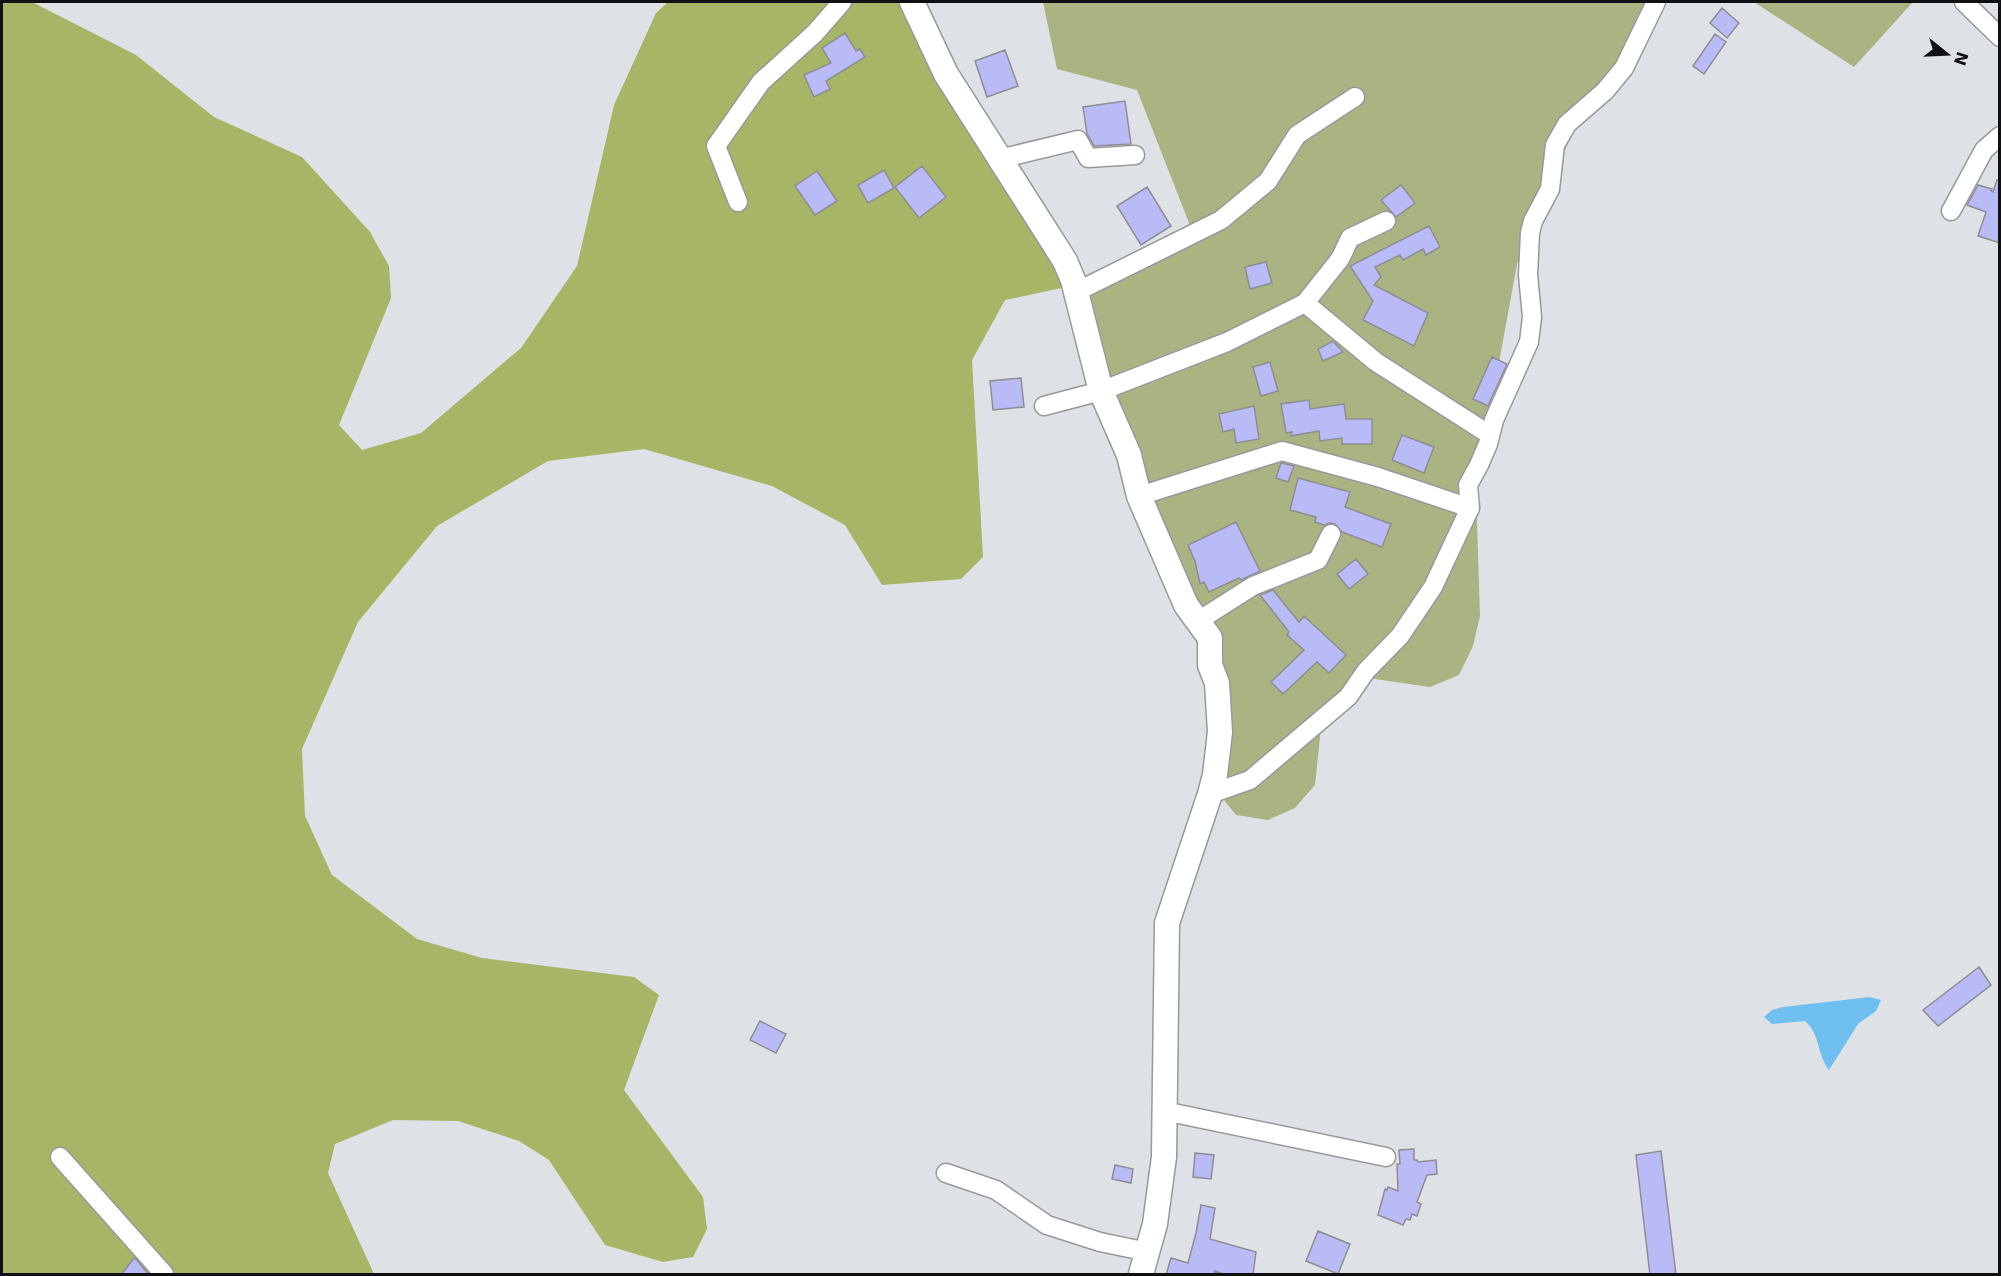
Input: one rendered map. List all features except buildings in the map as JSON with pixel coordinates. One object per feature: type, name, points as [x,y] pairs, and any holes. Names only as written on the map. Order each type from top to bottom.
[{"type":"street","points":[[738,202],[716,146],[761,82],[815,33],[842,2]]},
{"type":"street","points":[[912,2],[946,75],[1065,261],[1073,280],[1101,391],[1128,455],[1139,495],[1186,605],[1210,638],[1210,665],[1217,682],[1220,732],[1215,775],[1210,794],[1167,923],[1164,1157],[1155,1224],[1144,1264],[1100,1242],[1047,1225],[996,1190],[946,1173]]},
{"type":"street","points":[[1210,794],[1250,780],[1348,697],[1366,671],[1400,636],[1433,587],[1470,508],[1468,485],[1479,465],[1504,397],[1528,342],[1532,317],[1528,275],[1530,233],[1533,221],[1550,189],[1555,145],[1567,124],[1605,91],[1624,68],[1656,2]]},
{"type":"street","points":[[1964,2],[2000,36]]},
{"type":"street","points":[[1076,292],[1221,220],[1268,181],[1297,135],[1355,97]]},
{"type":"street","points":[[1951,211],[1984,150],[2000,135]]},
{"type":"street","points":[[999,159],[1078,140],[1088,158],[1135,155]]},
{"type":"street","points":[[1044,405],[1101,391],[1227,342],[1305,303],[1340,259],[1350,238],[1386,221]]},
{"type":"street","points":[[1305,303],[1376,362],[1490,435]]},
{"type":"street","points":[[1139,495],[1282,451],[1378,477],[1470,508]]},
{"type":"street","points":[[1198,621],[1253,586],[1318,560],[1331,534]]},
{"type":"street","points":[[1164,1111],[1386,1157]]},
{"type":"street","points":[[60,1157],[164,1275]]},
{"type":"green space","points":[[2,2],[32,2],[136,55],[214,117],[302,157],[370,232],[389,266],[391,298],[339,425],[362,450],[421,433],[521,348],[577,266],[614,105],[656,13],[668,2],[916,2],[1080,284],[1005,300],[972,360],[983,557],[961,579],[882,585],[845,525],[772,486],[644,449],[548,461],[437,526],[358,622],[302,749],[305,816],[332,875],[417,939],[482,958],[634,977],[659,995],[624,1090],[703,1197],[707,1229],[693,1257],[663,1262],[605,1245],[549,1160],[519,1141],[458,1121],[393,1120],[335,1144],[328,1173],[374,1274],[2,1274]]},
{"type":"green space","points":[[1043,2],[1665,2],[1581,112],[1517,264],[1476,489],[1480,616],[1473,646],[1459,675],[1430,687],[1368,678],[1341,691],[1322,718],[1315,785],[1295,808],[1268,820],[1236,815],[1217,791],[1209,671],[1191,615],[1121,460],[1080,284],[1191,228],[1137,90],[1057,69]]},
{"type":"green space","points":[[1754,2],[1913,2],[1854,67]]},
{"type":"water","points":[[1870,997],[1881,1000],[1876,1011],[1858,1024],[1829,1070],[1814,1032],[1805,1021],[1772,1024],[1764,1017],[1772,1010],[1783,1007]]}]
